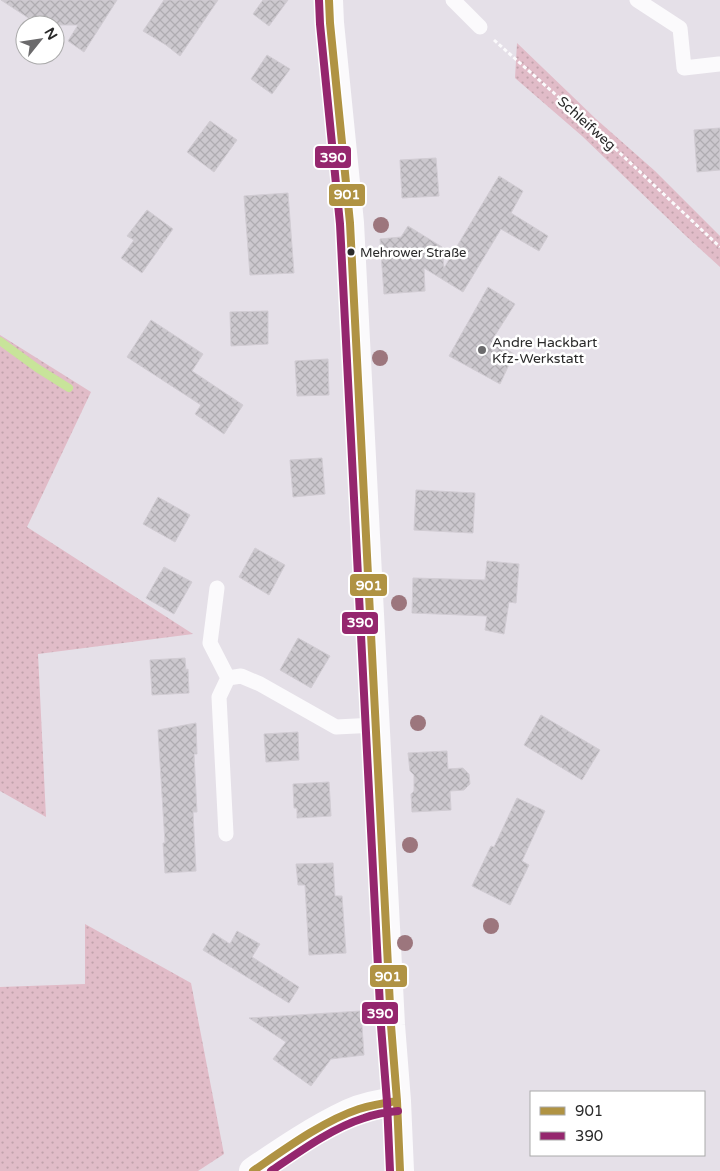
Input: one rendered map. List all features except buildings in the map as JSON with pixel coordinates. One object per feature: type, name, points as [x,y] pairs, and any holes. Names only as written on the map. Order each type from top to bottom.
[{"type":"main road","points":[[329,0],[350,222],[400,1171]]},
{"type":"main road","points":[[253,1171],[303,1137],[350,1112],[375,1104],[397,1101]]},
{"type":"lane","points":[[453,0],[480,27]]},
{"type":"lane","points":[[637,0],[680,28],[684,68],[719,64]]},
{"type":"lane","points":[[216,588],[210,643],[228,678]]},
{"type":"lane","points":[[228,678],[242,676],[260,684],[336,727],[376,725]]},
{"type":"lane","points":[[226,834],[218,697],[228,678]]},
{"type":"path","name":"Schleifweg","points":[[480,27],[591,126],[720,247]]},
{"type":"shaded area","points":[[517,43],[596,119],[655,171],[720,236],[720,267],[582,136],[515,78]]},
{"type":"shaded area","points":[[0,335],[91,392],[27,527],[193,634],[38,654],[46,817],[0,791]]},
{"type":"shaded area","points":[[85,924],[191,983],[224,1154],[198,1171],[0,1171],[0,987],[85,984]]},
{"type":"waterway","points":[[0,341],[69,388]]},
{"type":"transit line","name":"390","points":[[319,0],[340,224],[390,1171]]},
{"type":"transit line","name":"901","points":[[329,0],[350,223],[400,1171]]},
{"type":"transit line","name":"901","points":[[253,1171],[304,1136],[345,1114],[378,1104],[397,1101]]},
{"type":"transit line","name":"390","points":[[271,1171],[316,1141],[352,1122],[372,1115],[398,1111]]},
{"type":"place","name":"Mehrower Straße","points":[[351,252]]},
{"type":"place","name":"Andre Hackbart Kfz-Werkstatt","points":[[482,350]]}]
